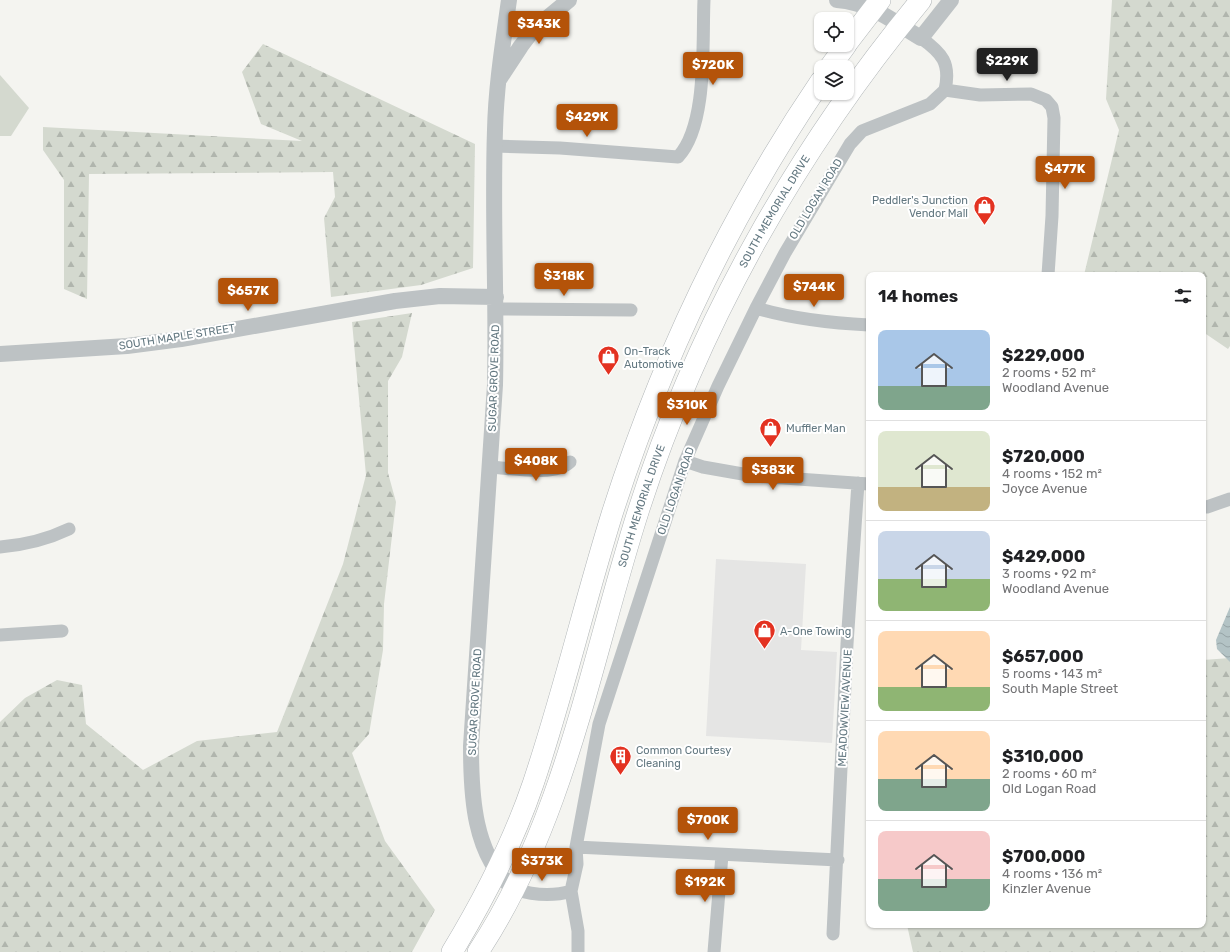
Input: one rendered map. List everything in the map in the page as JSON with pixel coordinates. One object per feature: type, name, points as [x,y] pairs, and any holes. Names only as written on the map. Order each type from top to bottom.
[{"type":"highway","name":"SOUTH MEMORIAL DRIVE","points":[[478,952],[514,889],[534,847],[554,795],[574,734],[637,515],[684,389],[714,323],[755,242],[807,154],[862,74],[921,0]]},
{"type":"highway","points":[[854,33],[876,4]]},
{"type":"highway","points":[[452,952],[497,871],[532,786],[552,725],[611,516],[653,396],[681,330],[738,216],[766,166],[814,92]]},
{"type":"street","name":"SUGAR GROVE ROAD","points":[[509,0],[498,81],[494,204],[496,303],[490,466],[471,746],[471,775],[473,800],[487,852],[497,871],[505,882],[514,889]]},
{"type":"street","points":[[498,81],[534,28],[569,0]]},
{"type":"street","points":[[495,146],[560,148],[678,157],[690,140],[698,108],[704,0]]},
{"type":"street","points":[[837,0],[862,4],[876,4],[900,26],[921,38],[942,56],[947,72],[945,90],[980,96],[1032,94],[1046,100],[1052,107],[1054,118],[1048,272]]},
{"type":"street","points":[[921,38],[951,0]]},
{"type":"street","name":"OLD LOGAN ROAD","points":[[571,891],[577,864],[576,847],[599,724],[685,461],[718,386],[785,253],[840,159],[858,134],[879,123],[930,104],[945,90]]},
{"type":"street","name":"SOUTH MAPLE STREET","points":[[0,354],[127,346],[181,339],[324,312],[440,296],[496,303]]},
{"type":"street","points":[[496,303],[631,310]]},
{"type":"street","points":[[756,308],[791,317],[826,322],[866,325]]},
{"type":"street","points":[[685,461],[703,467],[754,476],[864,483]]},
{"type":"street","points":[[490,466],[558,470],[570,462]]},
{"type":"street","name":"MEADOWVIEW AVENUE","points":[[833,934],[838,860],[847,644],[864,483]]},
{"type":"street","points":[[1206,506],[1230,499]]},
{"type":"street","points":[[0,547],[30,543],[52,537],[69,529]]},
{"type":"street","points":[[0,635],[62,630]]},
{"type":"street","points":[[576,847],[838,860]]},
{"type":"street","points":[[714,952],[722,855]]},
{"type":"street","points":[[514,889],[529,894],[550,895],[571,891],[578,930],[578,952]]},
{"type":"shaded area","name":"A-One Towing","points":[[716,559],[806,564],[801,650],[837,652],[832,743],[706,736]]},
{"type":"green space","points":[[1112,0],[1230,0],[1230,346],[1228,349],[1206,334],[1206,272],[1085,272],[1119,130],[1106,99]]},
{"type":"green space","points":[[263,44],[475,144],[473,268],[421,285],[331,297],[324,218],[335,197],[333,172],[89,174],[87,299],[64,289],[64,180],[43,150],[43,127],[302,141],[261,124],[242,72]]},
{"type":"green space","points":[[0,75],[29,108],[11,136],[0,136]]},
{"type":"green space","points":[[412,313],[402,357],[388,381],[388,473],[396,502],[384,604],[383,650],[369,734],[352,753],[385,841],[435,910],[412,952],[0,952],[0,722],[25,698],[57,680],[82,685],[86,724],[143,770],[197,741],[277,732],[343,564],[366,475],[352,322]]},
{"type":"green space","points":[[1230,658],[1230,952],[913,952],[908,928],[1206,928],[1206,660]]},
{"type":"water","points":[[1230,607],[1230,662],[1217,649],[1216,640]]},
{"type":"place","name":"Peddler's Junction Vendor Mall","points":[[984,226]]},
{"type":"place","name":"On-Track Automotive","points":[[608,376]]},
{"type":"place","name":"Muffler Man","points":[[771,448]]},
{"type":"place","name":"A-One Towing","points":[[765,650]]},
{"type":"place","name":"Common Courtesy Cleaning","points":[[621,776]]}]
